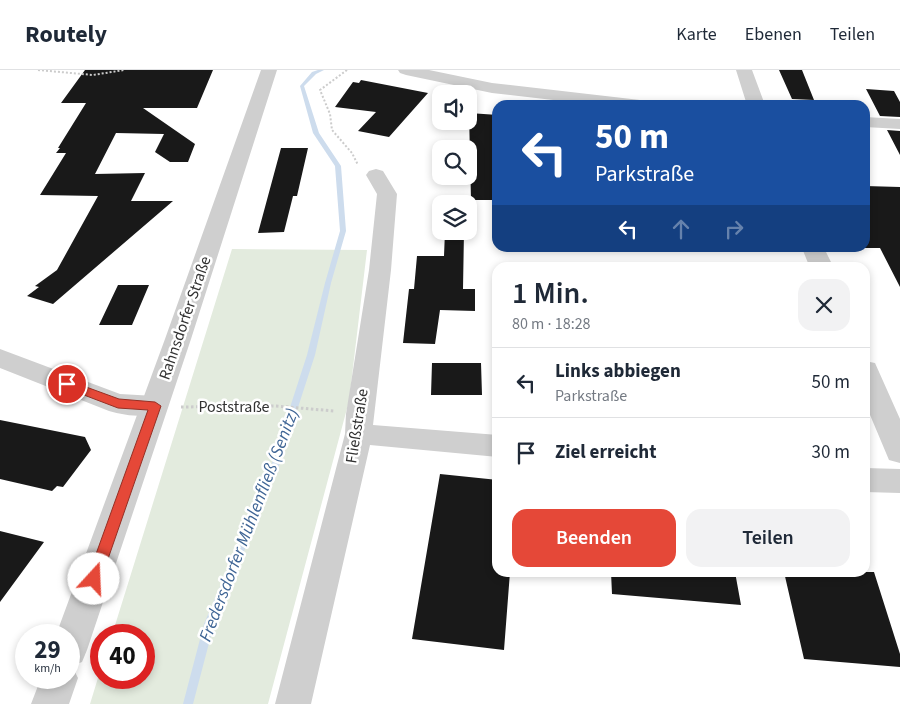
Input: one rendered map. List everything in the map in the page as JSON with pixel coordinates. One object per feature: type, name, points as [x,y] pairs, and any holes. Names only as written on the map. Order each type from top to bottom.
[{"type":"street","name":"Rahnsdorfer Straße","points":[[79,624],[167,406],[269,70]]},
{"type":"street","points":[[406,70],[492,88],[596,100]]},
{"type":"street","points":[[492,88],[499,76],[500,70]]},
{"type":"street","points":[[744,70],[754,100]]},
{"type":"street","points":[[870,122],[900,124]]},
{"type":"street","name":"Fließstraße","points":[[293,704],[359,434],[360,414],[380,270],[387,194],[376,175]]},
{"type":"street","points":[[0,358],[118,404],[167,406]]},
{"type":"street","points":[[870,382],[900,452]]},
{"type":"street","points":[[359,434],[492,445]]},
{"type":"street","points":[[870,480],[900,481]]},
{"type":"street","points":[[50,704],[55,689]]},
{"type":"path","points":[[38,70],[83,75],[110,74],[124,70]]},
{"type":"path","points":[[347,70],[320,90],[330,114],[332,130],[352,153],[358,165],[376,175]]},
{"type":"path","name":"Poststraße","points":[[167,406],[276,406],[318,410]]},
{"type":"shaded area","points":[[232,249],[367,250],[349,401],[268,704],[90,704],[95,689],[155,689],[155,624],[115,624]]},
{"type":"building","points":[[85,70],[213,70],[197,108],[143,108],[195,144],[188,162],[170,162],[155,152],[164,134],[116,133],[95,174],[145,173],[131,201],[173,201],[53,304],[27,296],[39,287],[35,286],[57,270],[98,196],[40,195],[66,153],[56,153],[60,148],[58,148],[86,103],[61,103]]},
{"type":"building","points":[[779,70],[802,70],[814,100],[792,99]]},
{"type":"building","points":[[361,80],[428,93],[389,137],[358,131],[376,112],[335,107],[353,82],[359,83]]},
{"type":"building","points":[[866,89],[894,91],[900,102],[900,117],[880,116]]},
{"type":"building","points":[[477,114],[492,115],[492,200],[477,200],[477,195],[471,195],[471,185],[477,185],[477,140],[470,140],[469,130],[477,130]]},
{"type":"building","points":[[887,130],[900,131],[900,155]]},
{"type":"building","points":[[281,148],[308,148],[297,196],[293,196],[284,232],[258,233]]},
{"type":"building","points":[[870,186],[900,187],[900,287],[880,248],[870,248]]},
{"type":"building","points":[[445,240],[464,240],[463,289],[475,289],[475,311],[440,310],[435,344],[403,343],[409,289],[414,289],[417,256],[444,256]]},
{"type":"building","points":[[118,285],[149,285],[132,325],[99,325]]},
{"type":"building","points":[[432,363],[481,363],[482,395],[431,395]]},
{"type":"building","points":[[0,420],[85,437],[91,450],[63,487],[57,486],[52,491],[0,479]]},
{"type":"building","points":[[440,474],[492,479],[492,577],[510,577],[504,650],[412,639]]},
{"type":"building","points":[[0,531],[44,542],[0,602]]},
{"type":"building","points":[[870,572],[874,572],[900,654],[900,667],[804,659],[785,577],[870,577]]},
{"type":"building","points":[[611,577],[736,577],[741,605],[612,594]]},
{"type":"waterway","name":"Fredersdorfer Mühlenfließ (Senitz)","points":[[188,704],[209,624],[274,469],[311,355],[328,283],[343,231],[338,166],[316,133],[302,86],[314,73],[322,70]]},
{"type":"route","points":[[67,384],[118,404],[155,406],[94,579]]}]
